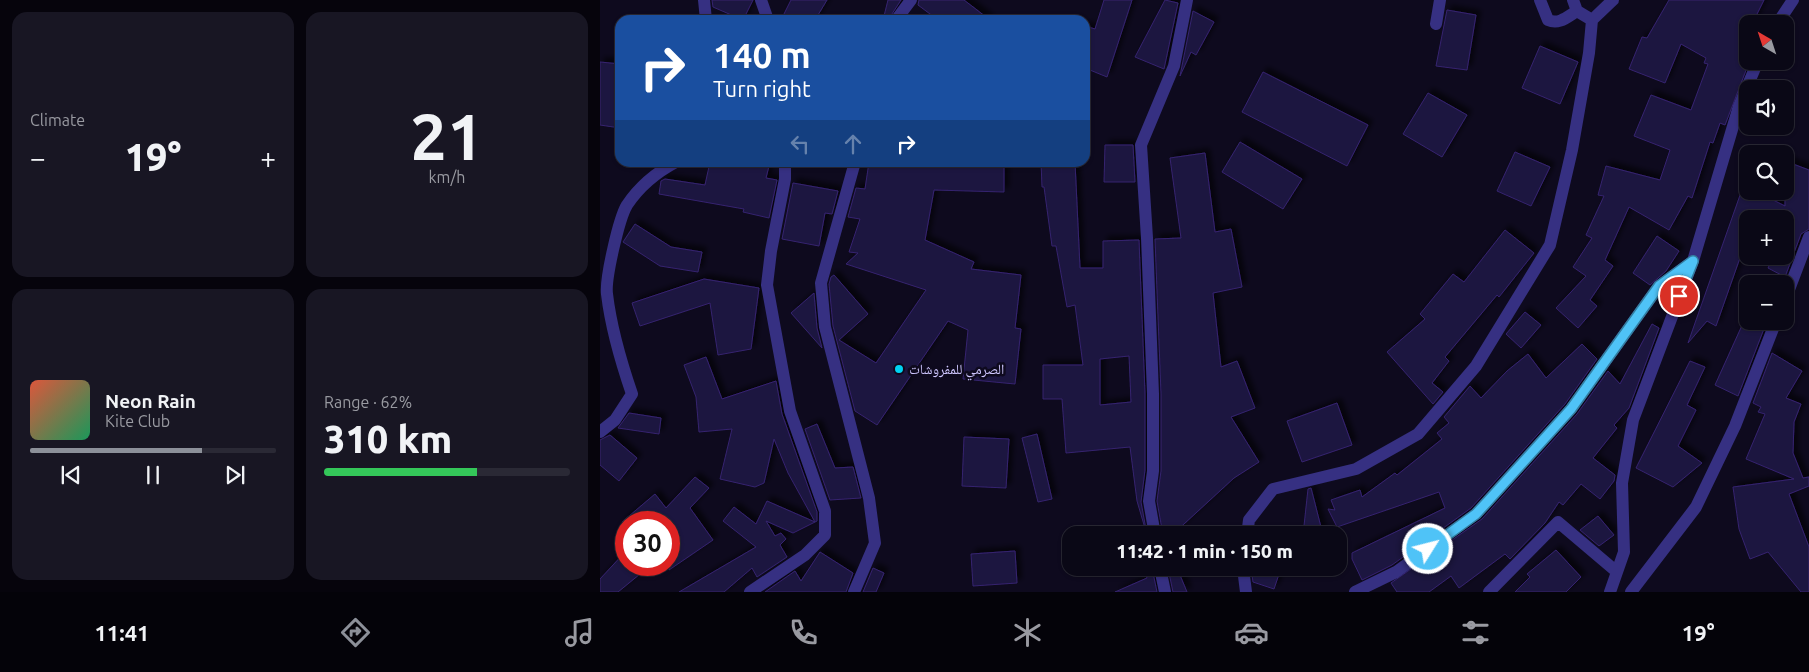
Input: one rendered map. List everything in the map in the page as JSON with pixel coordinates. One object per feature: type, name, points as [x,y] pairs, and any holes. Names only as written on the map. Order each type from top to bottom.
[{"type":"street","points":[[704,0],[706,15]]},
{"type":"street","points":[[762,0],[766,15]]},
{"type":"street","points":[[900,15],[911,0]]},
{"type":"street","points":[[1153,526],[1149,501],[1152,471],[1153,394],[1141,145],[1174,66],[1187,0]]},
{"type":"street","points":[[1436,24],[1440,0]]},
{"type":"street","points":[[1540,0],[1548,20],[1554,23],[1561,21],[1575,5],[1592,20]]},
{"type":"street","points":[[1248,526],[1249,520],[1273,488],[1356,469],[1418,434],[1476,366],[1550,245],[1572,150],[1589,53],[1592,20],[1613,0]]},
{"type":"street","points":[[1783,15],[1793,0]]},
{"type":"street","points":[[1610,592],[1624,552],[1622,483],[1633,420],[1693,261],[1739,106],[1754,70]]},
{"type":"street","points":[[600,432],[615,420],[632,394],[619,354],[607,292],[613,251],[626,206],[658,172],[667,167]]},
{"type":"street","points":[[750,592],[805,555],[825,535],[825,511],[790,411],[767,285],[785,167]]},
{"type":"street","points":[[854,167],[821,283],[825,328],[868,498],[875,542],[860,582],[854,592]]},
{"type":"street","points":[[1794,276],[1809,237]]},
{"type":"street","points":[[1355,592],[1396,572],[1476,514],[1571,409],[1659,286],[1693,261]]},
{"type":"street","points":[[1632,592],[1696,507],[1735,426],[1772,330]]},
{"type":"street","points":[[1489,592],[1558,522],[1617,572]]},
{"type":"street","points":[[1162,576],[1165,592]]},
{"type":"street","points":[[1244,576],[1246,592]]},
{"type":"building","points":[[712,0],[753,0],[746,15],[731,15],[713,7]]},
{"type":"building","points":[[791,0],[827,0],[818,15],[784,15]]},
{"type":"building","points":[[888,0],[901,0],[891,15],[884,15]]},
{"type":"building","points":[[919,0],[964,0],[984,15],[931,15],[918,5]]},
{"type":"building","points":[[1104,0],[1132,0],[1107,77],[1090,70],[1090,28],[1095,29]]},
{"type":"building","points":[[1165,0],[1178,3],[1164,69],[1135,57]]},
{"type":"building","points":[[1669,0],[1764,0],[1756,15],[1739,15],[1739,70],[1746,70],[1742,80],[1739,80],[1739,88],[1725,125],[1720,123],[1713,143],[1710,142],[1692,198],[1688,196],[1669,230],[1629,207],[1605,260],[1613,266],[1590,300],[1597,306],[1578,328],[1556,308],[1586,276],[1573,267],[1592,238],[1586,235],[1604,196],[1598,195],[1606,166],[1660,180],[1670,150],[1634,136],[1651,95],[1691,110],[1708,64],[1704,63],[1706,58],[1681,44],[1665,83],[1629,69],[1642,37],[1647,38]]},
{"type":"building","points":[[1447,10],[1476,15],[1467,70],[1436,66]]},
{"type":"building","points":[[1193,11],[1214,22],[1196,55],[1191,52],[1180,76]]},
{"type":"building","points":[[1540,46],[1578,62],[1560,104],[1522,88]]},
{"type":"building","points":[[600,62],[615,64],[615,127],[600,125]]},
{"type":"building","points":[[1263,72],[1368,125],[1347,166],[1242,112]]},
{"type":"building","points":[[1428,93],[1467,115],[1442,157],[1403,134]]},
{"type":"building","points":[[1240,142],[1302,179],[1283,209],[1222,172]]},
{"type":"building","points":[[1105,145],[1133,145],[1135,182],[1104,182]]},
{"type":"building","points":[[1515,152],[1550,167],[1531,206],[1497,191]]},
{"type":"building","points":[[1205,153],[1215,232],[1231,229],[1242,287],[1213,293],[1221,367],[1237,361],[1255,408],[1231,417],[1259,462],[1234,478],[1182,526],[1161,526],[1157,501],[1161,471],[1161,394],[1155,239],[1181,238],[1170,158]]},
{"type":"building","points":[[1794,164],[1809,170],[1809,229],[1801,234],[1794,253],[1794,210],[1739,210],[1739,261],[1716,326],[1707,321],[1688,343],[1739,198],[1739,200],[1773,200],[1785,206],[1785,200],[1794,200]]},
{"type":"building","points":[[709,167],[769,167],[766,178],[777,180],[769,218],[743,212],[744,209],[659,194],[661,181],[665,179],[705,185]]},
{"type":"building","points":[[868,167],[1004,167],[1004,192],[934,190],[925,240],[974,262],[971,269],[1021,275],[1015,328],[1021,329],[1015,384],[963,379],[968,330],[948,321],[877,425],[855,411],[833,326],[829,284],[831,277],[834,275],[868,314],[839,340],[876,363],[926,290],[846,264],[858,253],[849,252],[860,219],[848,217],[856,188],[865,189]]},
{"type":"building","points":[[1041,167],[1075,167],[1080,268],[1103,268],[1103,241],[1139,240],[1145,394],[1145,470],[1141,502],[1145,526],[1137,501],[1130,447],[1066,453],[1062,399],[1043,399],[1043,365],[1083,365],[1075,305],[1067,307],[1056,246],[1052,246],[1044,187],[1042,187]],"holes":[[[1129,356],[1131,402],[1100,405],[1100,359]]]},
{"type":"building","points":[[793,183],[838,191],[832,214],[825,213],[819,246],[782,239]]},
{"type":"building","points":[[635,224],[671,247],[702,252],[698,272],[660,266],[623,242]]},
{"type":"building","points":[[1505,230],[1534,253],[1499,297],[1497,295],[1445,357],[1449,361],[1432,383],[1443,392],[1433,404],[1387,352],[1425,319],[1420,314],[1453,274],[1464,282]]},
{"type":"building","points":[[1657,236],[1679,251],[1666,271],[1650,285],[1633,273]]},
{"type":"building","points":[[1770,265],[1789,265],[1786,275],[1781,275],[1768,268]]},
{"type":"building","points":[[704,279],[759,288],[751,349],[718,355],[710,303],[640,326],[632,303]]},
{"type":"building","points":[[814,293],[817,328],[822,348],[791,313]]},
{"type":"building","points":[[1525,312],[1541,325],[1521,348],[1506,334]]},
{"type":"building","points":[[1652,324],[1659,328],[1629,408],[1614,425],[1617,428],[1593,458],[1615,475],[1614,481],[1600,499],[1581,484],[1563,505],[1559,502],[1545,523],[1510,559],[1505,554],[1459,588],[1451,576],[1429,592],[1397,592],[1391,583],[1482,519],[1577,414],[1608,371],[1620,384]]},
{"type":"building","points":[[1740,330],[1764,330],[1738,396],[1715,385]]},
{"type":"building","points":[[1582,344],[1597,359],[1565,404],[1471,508],[1392,565],[1362,580],[1352,559],[1352,553],[1445,508],[1439,492],[1340,526],[1336,526],[1328,509],[1335,510],[1331,500],[1360,490],[1362,497],[1395,473],[1397,475],[1442,439],[1437,433],[1449,423],[1444,417],[1470,386],[1481,398],[1507,371],[1528,354],[1546,378]]},
{"type":"building","points":[[1772,353],[1802,371],[1786,398],[1801,404],[1794,422],[1793,453],[1803,478],[1809,477],[1809,486],[1789,494],[1809,547],[1809,592],[1801,592],[1768,552],[1750,559],[1739,529],[1733,487],[1794,479],[1746,459],[1765,414],[1758,412],[1761,407],[1753,403]]},
{"type":"building","points":[[706,357],[722,399],[776,381],[782,414],[817,512],[817,521],[815,522],[788,473],[774,439],[764,483],[755,487],[720,479],[732,429],[699,432],[696,397],[684,365]]},
{"type":"building","points":[[1690,361],[1705,367],[1687,405],[1696,410],[1678,446],[1702,463],[1673,487],[1636,468]]},
{"type":"building","points":[[1337,403],[1352,445],[1302,462],[1287,421]]},
{"type":"building","points":[[629,413],[661,418],[659,434],[618,428]]},
{"type":"building","points":[[817,424],[835,468],[853,467],[861,498],[830,500],[805,429]]},
{"type":"building","points":[[1037,434],[1052,499],[1038,502],[1022,438]]},
{"type":"building","points":[[610,435],[637,458],[619,481],[600,465],[600,440]]},
{"type":"building","points":[[964,437],[1009,439],[1006,488],[962,486]]},
{"type":"building","points":[[695,477],[709,488],[690,508],[713,540],[680,562],[680,511],[635,511],[655,494],[666,508]]},
{"type":"building","points":[[1311,488],[1321,526],[1304,526],[1308,489]]},
{"type":"building","points":[[767,501],[815,522],[793,533],[766,521],[775,536],[781,533],[786,539],[780,545],[787,557],[757,577],[752,568],[724,592],[679,592],[756,547],[723,521],[734,507],[756,524]]},
{"type":"building","points":[[1598,516],[1614,535],[1599,546],[1580,530]]},
{"type":"building","points":[[1556,550],[1581,577],[1566,592],[1515,592],[1530,577],[1527,574]]},
{"type":"building","points":[[1015,551],[1017,583],[973,586],[971,554]]},
{"type":"building","points":[[820,552],[853,573],[846,592],[765,592],[795,571],[801,581]]},
{"type":"building","points":[[615,563],[615,576],[638,576],[618,592],[600,592],[600,579]]},
{"type":"building","points":[[873,568],[884,573],[876,592],[863,592]]},
{"type":"building","points":[[1146,576],[1154,576],[1157,592],[1115,592],[1147,578]]},
{"type":"building","points":[[1170,576],[1180,576],[1187,592],[1173,592]]},
{"type":"building","points":[[1252,576],[1278,576],[1274,589],[1253,582]]},
{"type":"place","name":"الصرمي للمفروشات","points":[[899,369]]},
{"type":"route","points":[[1428,549],[1476,514],[1488,501],[1571,409],[1659,286],[1693,261],[1679,296]]}]
